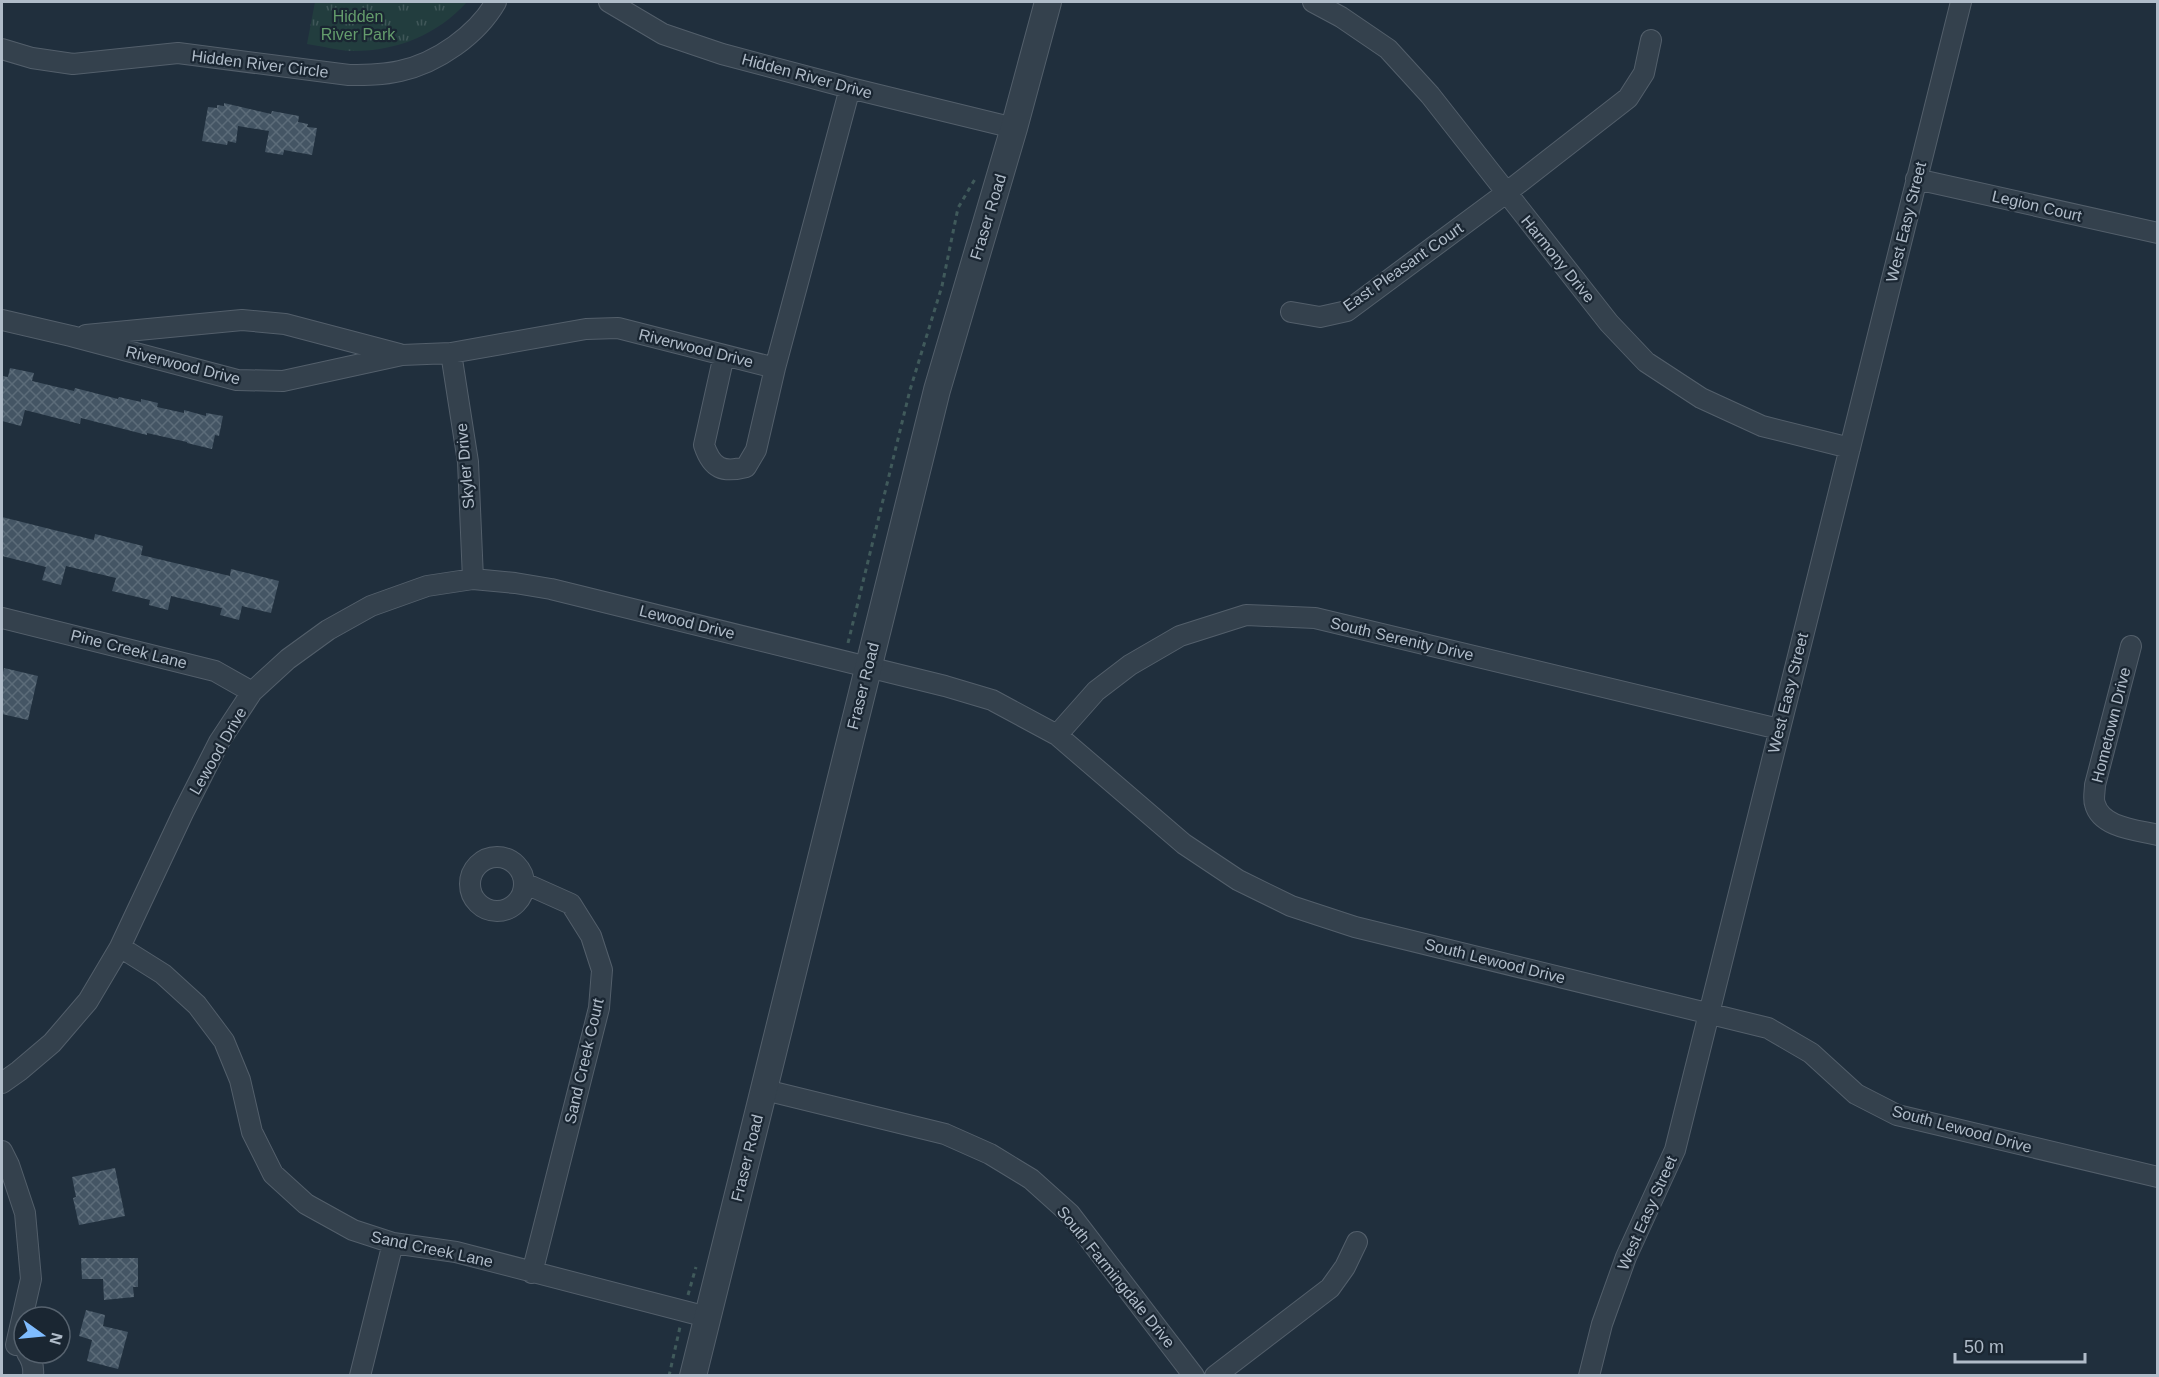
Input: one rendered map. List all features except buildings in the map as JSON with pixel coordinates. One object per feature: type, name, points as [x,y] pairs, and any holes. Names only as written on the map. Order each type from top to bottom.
[{"type":"street","name":"Hidden River Circle","points":[[2,49],[32,58],[73,64],[178,53],[349,75],[377,74],[401,71],[433,58],[456,44],[476,27],[496,2]]},
{"type":"street","name":"Hidden River Drive","points":[[609,2],[663,34],[722,54],[1014,128]]},
{"type":"street","name":"Fraser Road","points":[[693,1376],[937,390],[1014,128],[1048,2]]},
{"type":"street","name":"Harmony Drive","points":[[1313,2],[1341,17],[1388,49],[1430,95],[1610,323],[1646,362],[1701,398],[1762,426],[1850,448]]},
{"type":"street","name":"West Easy Street","points":[[1589,1376],[1602,1324],[1626,1257],[1675,1150],[1961,2]]},
{"type":"street","name":"East Pleasant Court","points":[[1291,312],[1320,317],[1347,311],[1506,193],[1628,98],[1644,73],[1651,40]]},
{"type":"street","name":"Riverwood Drive","points":[[2,320],[237,380],[283,381],[402,355],[451,353],[586,329],[618,328],[775,368],[850,88]]},
{"type":"street","name":"Legion Court","points":[[1916,179],[2157,233]]},
{"type":"street","name":"Riverwood Drive","points":[[71,336],[242,320],[285,324],[402,355]]},
{"type":"street","name":"Skyler Drive","points":[[451,353],[468,462],[473,579]]},
{"type":"street","points":[[724,355],[704,446],[708,458],[717,467],[732,471],[746,467],[756,450],[775,368]]},
{"type":"street","name":"Lewood Drive","points":[[2,1083],[59,1035],[88,1001],[120,947],[219,742],[252,692],[288,659],[328,630],[371,606],[427,586],[473,579],[514,583],[551,589],[868,666]]},
{"type":"street","name":"South Serenity Drive","points":[[1058,735],[1096,691],[1130,665],[1180,636],[1246,615],[1315,618],[1779,729]]},
{"type":"street","name":"Pine Creek Lane","points":[[2,618],[215,671],[252,692]]},
{"type":"street","name":"Hometown Drive","points":[[2131,646],[2096,784],[2094,804],[2101,815],[2114,824],[2157,835]]},
{"type":"street","name":"South Lewood Drive","points":[[868,666],[992,700],[1058,735],[1184,844],[1239,880],[1291,906],[1355,927],[1768,1028],[1811,1053],[1856,1094],[1897,1115],[2157,1177]]},
{"type":"street","name":"Sand Creek Court","points":[[524,883],[571,904],[591,936],[602,970],[599,1008],[532,1273]]},
{"type":"street","name":"Sand Creek Lane","points":[[120,947],[163,974],[197,1005],[224,1041],[240,1080],[252,1132],[273,1174],[306,1204],[353,1230],[393,1243],[456,1252],[707,1317]]},
{"type":"street","name":"South Farmingdale Drive","points":[[765,1090],[945,1134],[990,1154],[1031,1179],[1070,1214],[1194,1376]]},
{"type":"street","points":[[2,1150],[25,1213],[31,1279],[26,1305]]},
{"type":"street","points":[[1215,1376],[1330,1288],[1345,1267],[1357,1242]]},
{"type":"street","points":[[360,1376],[393,1243]]},
{"type":"green space","name":"Hidden River Park","points":[[315,2],[467,2],[430,32],[386,48],[354,51],[307,44]]}]
